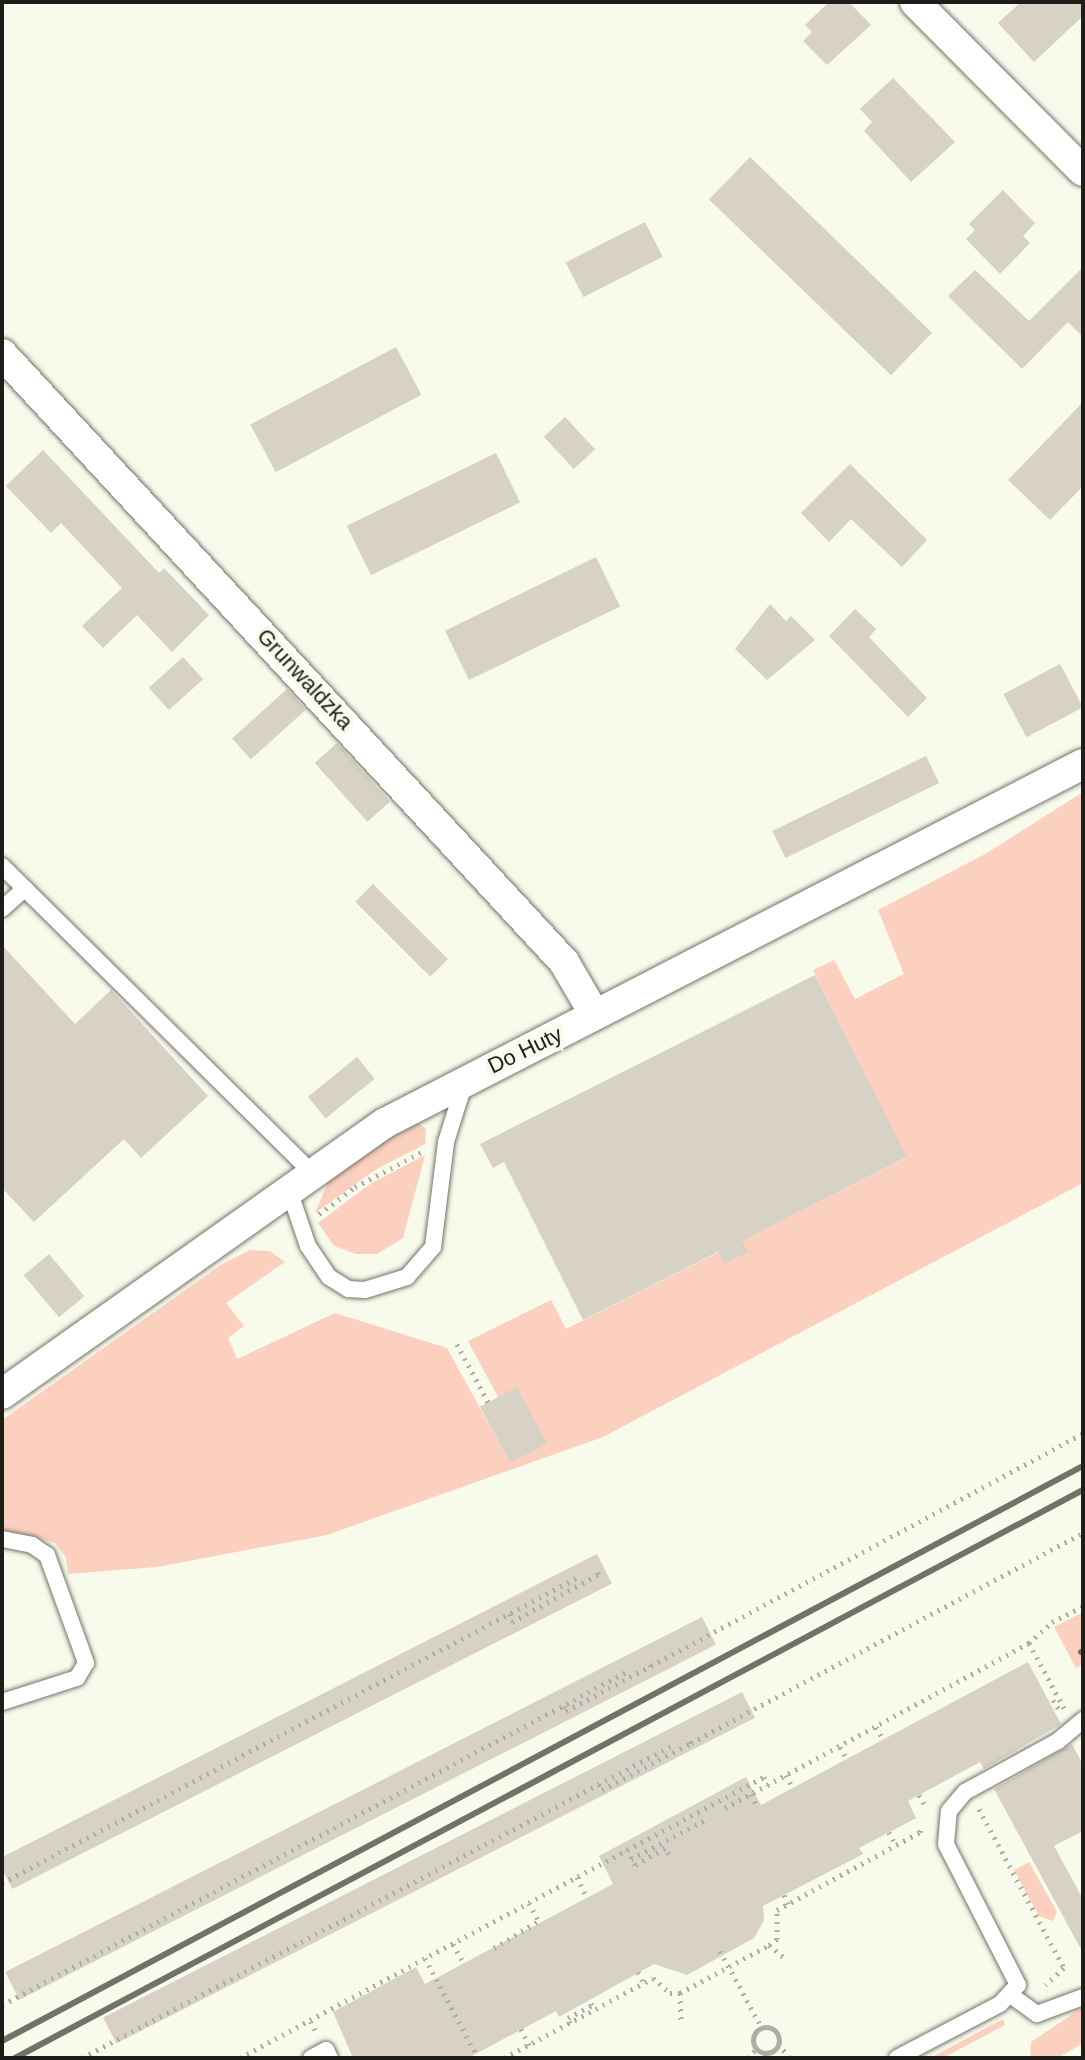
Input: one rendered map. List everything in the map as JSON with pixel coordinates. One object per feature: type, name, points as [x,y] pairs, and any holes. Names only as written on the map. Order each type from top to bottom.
[{"type":"street","points":[[915,2],[1083,171]]},
{"type":"street","name":"Grunwaldzka","points":[[2,354],[564,962],[595,1015]]},
{"type":"street","name":"Do Huty","points":[[2,1394],[385,1123],[1083,764]]},
{"type":"lane","points":[[2,866],[301,1181],[300,1229],[329,1277],[348,1289],[365,1290],[407,1277],[433,1247],[446,1142],[467,1079]]},
{"type":"lane","points":[[2,909],[25,888]]},
{"type":"lane","points":[[2,1539],[32,1545],[47,1555],[86,1663],[77,1678],[2,1702]]},
{"type":"lane","points":[[1083,1720],[1058,1741],[965,1792],[944,1823],[946,1844],[1016,1978],[1017,2001],[1030,2013],[1045,2014],[1083,1997]]},
{"type":"lane","points":[[897,2058],[1017,2001]]},
{"type":"lane","points":[[311,2058],[328,2054]]},
{"type":"path","points":[[300,1229],[355,1187],[446,1142]]},
{"type":"path","points":[[457,1344],[488,1402]]},
{"type":"path","points":[[564,1706],[566,1711],[649,1663],[1083,1433]]},
{"type":"path","points":[[599,1784],[602,1790],[690,1739],[1083,1533]]},
{"type":"path","points":[[509,1614],[512,1622],[525,1615],[599,1574],[595,1567]]},
{"type":"path","points":[[2,1883],[580,1576]]},
{"type":"path","points":[[725,1808],[1029,1643],[1052,1622],[1083,1606]]},
{"type":"path","points":[[1029,1643],[1064,1708],[1062,1722]]},
{"type":"path","points":[[2,2005],[630,1670]]},
{"type":"path","points":[[876,1727],[883,1739]]},
{"type":"path","points":[[82,2058],[671,1746]]},
{"type":"path","points":[[840,1747],[847,1759]]},
{"type":"path","points":[[786,1775],[793,1788]]},
{"type":"path","points":[[240,2058],[764,1777],[768,1785]]},
{"type":"path","points":[[751,1794],[757,1807]]},
{"type":"path","points":[[919,1795],[926,1807]]},
{"type":"path","points":[[504,2058],[653,1978],[670,1993],[680,1993],[769,1945],[778,1934],[773,1918],[788,1904],[920,1832],[930,1797]]},
{"type":"path","points":[[985,1799],[979,1811],[1064,1968],[1017,2001]]},
{"type":"path","points":[[631,1859],[709,1818]]},
{"type":"path","points":[[889,1832],[896,1846]]},
{"type":"path","points":[[627,1850],[635,1865],[665,1848],[669,1854]]},
{"type":"path","points":[[577,1877],[587,1898]]},
{"type":"path","points":[[784,1895],[788,1904]]},
{"type":"path","points":[[494,1948],[539,1922],[529,1903]]},
{"type":"path","points":[[453,1944],[464,1964]]},
{"type":"path","points":[[769,1945],[787,1960]]},
{"type":"path","points":[[720,1951],[762,2028],[777,2033],[778,2044],[790,2058]]},
{"type":"path","points":[[425,1958],[478,2058]]},
{"type":"path","points":[[638,1972],[644,1984]]},
{"type":"path","points":[[680,1993],[681,2020]]},
{"type":"path","points":[[570,2023],[568,2018],[592,2005],[590,2001]]},
{"type":"path","points":[[310,2020],[328,2054]]},
{"type":"path","points":[[756,2049],[754,2037],[762,2028]]},
{"type":"path","points":[[521,2029],[529,2045]]},
{"type":"path","points":[[756,2049],[768,2053],[778,2044]]},
{"type":"path","points":[[748,2058],[756,2049]]},
{"type":"shaded area","points":[[1083,792],[1083,1183],[603,1437],[327,1535],[157,1567],[68,1574],[66,1558],[55,1543],[2,1529],[2,1420],[222,1264],[250,1250],[270,1251],[285,1262],[226,1303],[244,1326],[228,1338],[237,1359],[335,1313],[447,1348],[510,1463],[498,1397],[468,1341],[551,1300],[566,1329],[906,1158],[813,970],[834,960],[855,999],[904,974],[878,910],[987,853]]},
{"type":"shaded area","points":[[417,1122],[426,1129],[425,1144],[375,1170],[315,1213],[332,1173]]},
{"type":"shaded area","points":[[425,1155],[403,1238],[377,1254],[356,1254],[334,1246],[318,1223],[370,1184]]},
{"type":"shaded area","points":[[1083,1612],[1083,1664],[1076,1668],[1054,1627]]},
{"type":"shaded area","points":[[1029,1862],[1057,1912],[1053,1921],[1039,1916],[1014,1870]]},
{"type":"shaded area","points":[[1083,2007],[1083,2043],[1058,2058],[1030,2058],[1031,2042]]},
{"type":"shaded area","points":[[1003,2019],[1005,2025],[943,2058],[930,2058]]},
{"type":"building","points":[[829,2],[849,2],[871,25],[827,65],[803,41],[812,32],[805,25]]},
{"type":"building","points":[[1021,2],[1083,2],[1083,16],[1034,62],[998,23]]},
{"type":"building","points":[[893,78],[955,142],[911,182],[864,131],[872,122],[860,109]]},
{"type":"building","points":[[750,157],[932,333],[891,375],[709,199]]},
{"type":"building","points":[[1003,190],[1035,223],[1023,236],[1030,243],[1000,274],[966,239],[975,230],[969,224]]},
{"type":"building","points":[[645,222],[663,257],[583,297],[566,262]]},
{"type":"building","points":[[1083,267],[1083,337],[1068,322],[1022,369],[948,296],[975,270],[1029,321]]},
{"type":"building","points":[[396,347],[421,395],[276,472],[250,424]]},
{"type":"building","points":[[1083,402],[1083,486],[1050,520],[1008,480]]},
{"type":"building","points":[[565,417],[595,449],[574,469],[544,437]]},
{"type":"building","points":[[43,450],[159,573],[164,568],[209,615],[172,652],[137,615],[103,648],[82,626],[122,588],[61,523],[51,533],[6,486]]},
{"type":"building","points":[[496,453],[520,502],[371,575],[347,526]]},
{"type":"building","points":[[850,464],[927,540],[902,567],[851,519],[829,542],[801,513]]},
{"type":"building","points":[[596,557],[620,606],[469,680],[445,631]]},
{"type":"building","points":[[770,604],[786,621],[791,616],[815,640],[767,680],[735,649]]},
{"type":"building","points":[[855,609],[876,629],[869,637],[927,698],[908,717],[829,636]]},
{"type":"building","points":[[183,657],[203,679],[169,710],[149,688]]},
{"type":"building","points":[[1060,664],[1083,707],[1026,737],[1003,694]]},
{"type":"building","points":[[287,689],[306,710],[251,759],[232,739]]},
{"type":"building","points":[[337,743],[390,802],[368,822],[315,763]]},
{"type":"building","points":[[926,756],[939,783],[785,858],[772,831]]},
{"type":"building","points":[[373,884],[448,959],[430,977],[355,902]]},
{"type":"building","points":[[2,945],[75,1024],[111,990],[208,1096],[141,1158],[124,1139],[34,1222],[2,1188]]},
{"type":"building","points":[[815,975],[907,1157],[742,1241],[748,1252],[724,1264],[718,1252],[583,1320],[504,1162],[493,1168],[480,1144]]},
{"type":"building","points":[[357,1057],[375,1079],[326,1118],[308,1097]]},
{"type":"building","points":[[49,1254],[84,1296],[59,1317],[24,1275]]},
{"type":"building","points":[[517,1387],[547,1444],[510,1463],[480,1407]]},
{"type":"building","points":[[597,1554],[612,1583],[12,1889],[2,1869],[2,1857]]},
{"type":"building","points":[[702,1617],[716,1645],[19,2000],[5,1972]]},
{"type":"building","points":[[1028,1662],[1061,1724],[984,1769],[980,1762],[908,1801],[916,1818],[859,1848],[863,1854],[763,1906],[764,1920],[754,1938],[687,1975],[654,1964],[559,2017],[556,2011],[468,2058],[353,2058],[333,2012],[416,1967],[425,1984],[613,1884],[599,1856],[746,1777],[761,1805]]},
{"type":"building","points":[[742,1692],[755,1718],[116,2043],[103,2018]]},
{"type":"building","points":[[1072,1744],[1083,1765],[1083,1831],[1054,1846],[1083,1899],[1083,1953],[994,1789]]},
{"type":"railway","points":[[2,2041],[1083,1466]]},
{"type":"railway","points":[[15,2058],[1083,1490]]}]
